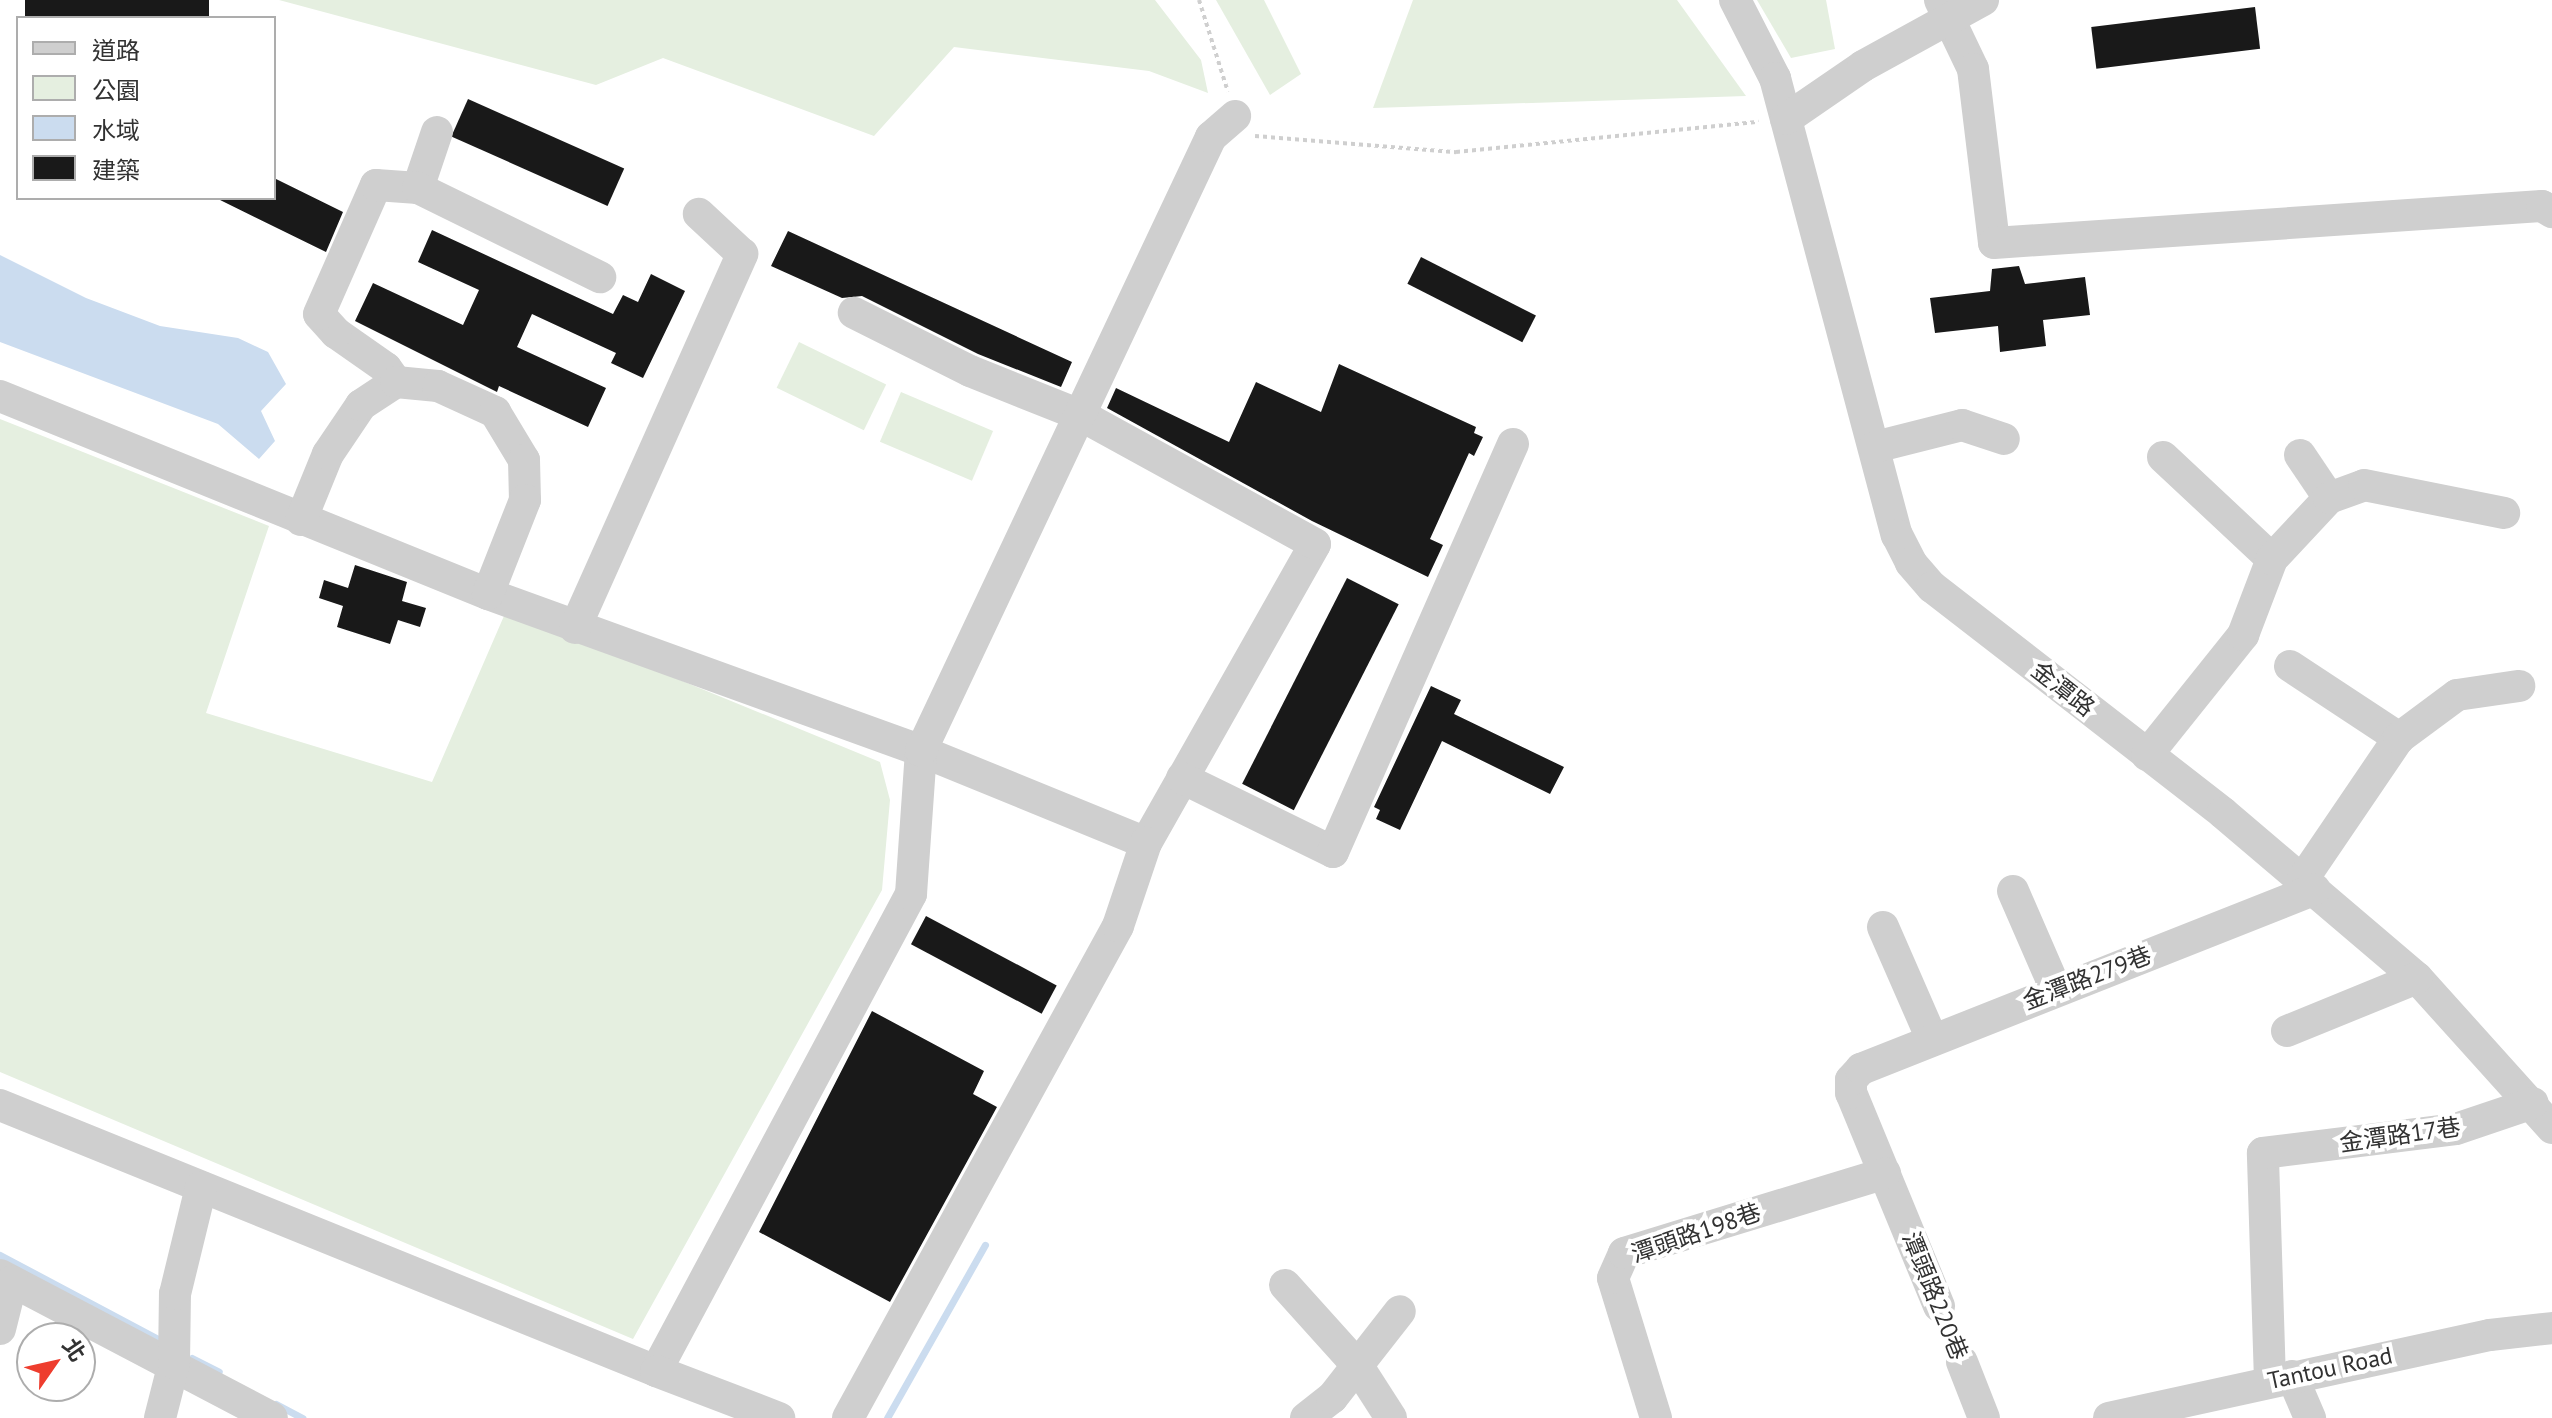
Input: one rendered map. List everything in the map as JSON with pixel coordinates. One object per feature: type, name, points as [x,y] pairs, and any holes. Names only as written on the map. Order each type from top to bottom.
[{"type":"street","name":"金潭路","points":[[1735,0],[1775,78],[1897,535],[1932,587],[2309,884],[2417,978],[2545,1116]]},
{"type":"street","points":[[1786,119],[1806,102],[1944,8],[1983,0]]},
{"type":"street","points":[[1944,8],[1973,69],[1994,243],[2542,206],[2552,212]]},
{"type":"street","points":[[656,1371],[911,894],[921,751],[1211,137],[1235,116]]},
{"type":"street","points":[[418,188],[437,132]]},
{"type":"street","points":[[396,382],[386,368],[336,333],[319,314],[376,185],[418,188],[600,277]]},
{"type":"street","points":[[575,628],[742,254],[699,214]]},
{"type":"street","points":[[848,1418],[1118,926],[1146,843],[1315,544],[1080,415],[970,371],[854,313]]},
{"type":"street","points":[[301,520],[342,428],[361,405],[396,382],[438,386],[495,412],[520,451],[527,478],[525,500],[488,594]]},
{"type":"street","points":[[0,396],[575,628],[921,751],[1146,843]]},
{"type":"street","points":[[1875,447],[1962,425],[2004,439]]},
{"type":"street","points":[[1182,778],[1333,852],[1513,444]]},
{"type":"street","points":[[2300,455],[2329,498]]},
{"type":"street","points":[[2163,457],[2272,559]]},
{"type":"street","points":[[2147,755],[2243,635],[2272,559],[2329,498],[2364,485],[2504,513]]},
{"type":"street","points":[[2290,666],[2399,738]]},
{"type":"street","points":[[2309,884],[2399,738],[2457,695],[2519,686]]},
{"type":"street","name":"金潭路279巷","points":[[1861,1069],[2309,884]]},
{"type":"street","points":[[2013,891],[2056,990]]},
{"type":"street","points":[[1883,927],[1932,1039]]},
{"type":"street","points":[[2287,1031],[2417,978]]},
{"type":"street","name":"潭頭路220巷","points":[[1861,1069],[1851,1080],[1851,1093],[1939,1306]]},
{"type":"street","points":[[0,1105],[779,1418]]},
{"type":"street","name":"金潭路17巷","points":[[2281,1378],[2263,1153],[2545,1116]]},
{"type":"street","name":"潭頭路198巷","points":[[1656,1418],[1613,1278],[1624,1253],[1885,1173]]},
{"type":"street","points":[[160,1418],[174,1363],[175,1294],[201,1187]]},
{"type":"street","points":[[0,1329],[6,1278],[174,1363],[272,1418]]},
{"type":"street","points":[[1285,1285],[1357,1365],[1391,1418]]},
{"type":"street","points":[[1306,1418],[1332,1398],[1400,1311]]},
{"type":"street","name":"Tantou Road","points":[[2109,1418],[2281,1378],[2490,1335],[2552,1328]]},
{"type":"street","name":"潭頭路220巷","points":[[1962,1362],[1984,1418]]},
{"type":"street","points":[[2281,1378],[2310,1418]]},
{"type":"path","points":[[1199,0],[1235,116],[1256,137],[1456,152],[1786,119]]},
{"type":"green space","points":[[279,0],[1155,0],[1201,60],[1208,93],[1149,71],[954,47],[874,136],[663,58],[596,85]]},
{"type":"green space","points":[[1216,0],[1264,0],[1301,74],[1270,95]]},
{"type":"green space","points":[[1413,0],[1677,0],[1746,96],[1373,108]]},
{"type":"green space","points":[[1757,0],[1826,0],[1835,49],[1791,58]]},
{"type":"green space","points":[[799,342],[886,385],[864,430],[777,388]]},
{"type":"green space","points":[[901,392],[993,431],[972,481],[880,442]]},
{"type":"green space","points":[[0,419],[269,526],[206,713],[432,782],[507,609],[880,762],[890,800],[882,890],[633,1339],[0,1072]]},
{"type":"water","points":[[0,255],[86,298],[160,326],[238,338],[268,352],[286,384],[261,411],[275,441],[259,459],[218,424],[0,342]]},
{"type":"building","points":[[25,0],[209,0],[209,16],[25,16]]},
{"type":"building","points":[[2255,7],[2260,49],[2096,69],[2091,27]]},
{"type":"building","points":[[468,99],[624,169],[608,206],[451,136]]},
{"type":"building","points":[[276,179],[343,212],[326,252],[220,200],[276,200]]},
{"type":"building","points":[[432,230],[613,314],[623,295],[638,302],[651,274],[685,291],[643,378],[611,363],[616,353],[532,314],[517,347],[606,388],[588,427],[499,386],[497,392],[355,321],[373,283],[463,325],[479,290],[418,262]]},
{"type":"building","points":[[788,231],[1072,362],[1061,387],[978,354],[862,296],[842,298],[771,266]]},
{"type":"building","points":[[1421,257],[1536,316],[1522,342],[1407,284]]},
{"type":"building","points":[[2019,266],[2025,284],[2085,277],[2090,315],[2043,320],[2046,346],[2000,352],[1998,326],[1935,333],[1930,298],[1990,291],[1992,269]]},
{"type":"building","points":[[1339,364],[1476,427],[1474,433],[1483,437],[1474,456],[1469,453],[1430,539],[1443,545],[1428,577],[1312,521],[1107,408],[1116,388],[1229,442],[1256,382],[1321,412]]},
{"type":"building","points":[[355,565],[407,582],[402,601],[426,608],[420,627],[398,620],[390,644],[337,627],[343,606],[319,598],[324,580],[348,588]]},
{"type":"building","points":[[1347,578],[1399,604],[1294,810],[1242,784]]},
{"type":"building","points":[[1431,686],[1461,700],[1454,714],[1564,767],[1550,794],[1442,741],[1400,830],[1376,819],[1380,810],[1374,807]]},
{"type":"building","points":[[926,916],[1057,985],[1042,1014],[911,944]]},
{"type":"building","points":[[872,1011],[984,1071],[973,1094],[997,1107],[890,1302],[759,1232]]},
{"type":"waterway","points":[[887,1418],[985,1245]]},
{"type":"waterway","points":[[0,1255],[156,1338]]},
{"type":"waterway","points":[[192,1358],[219,1372]]},
{"type":"waterway","points":[[276,1404],[302,1418]]}]
